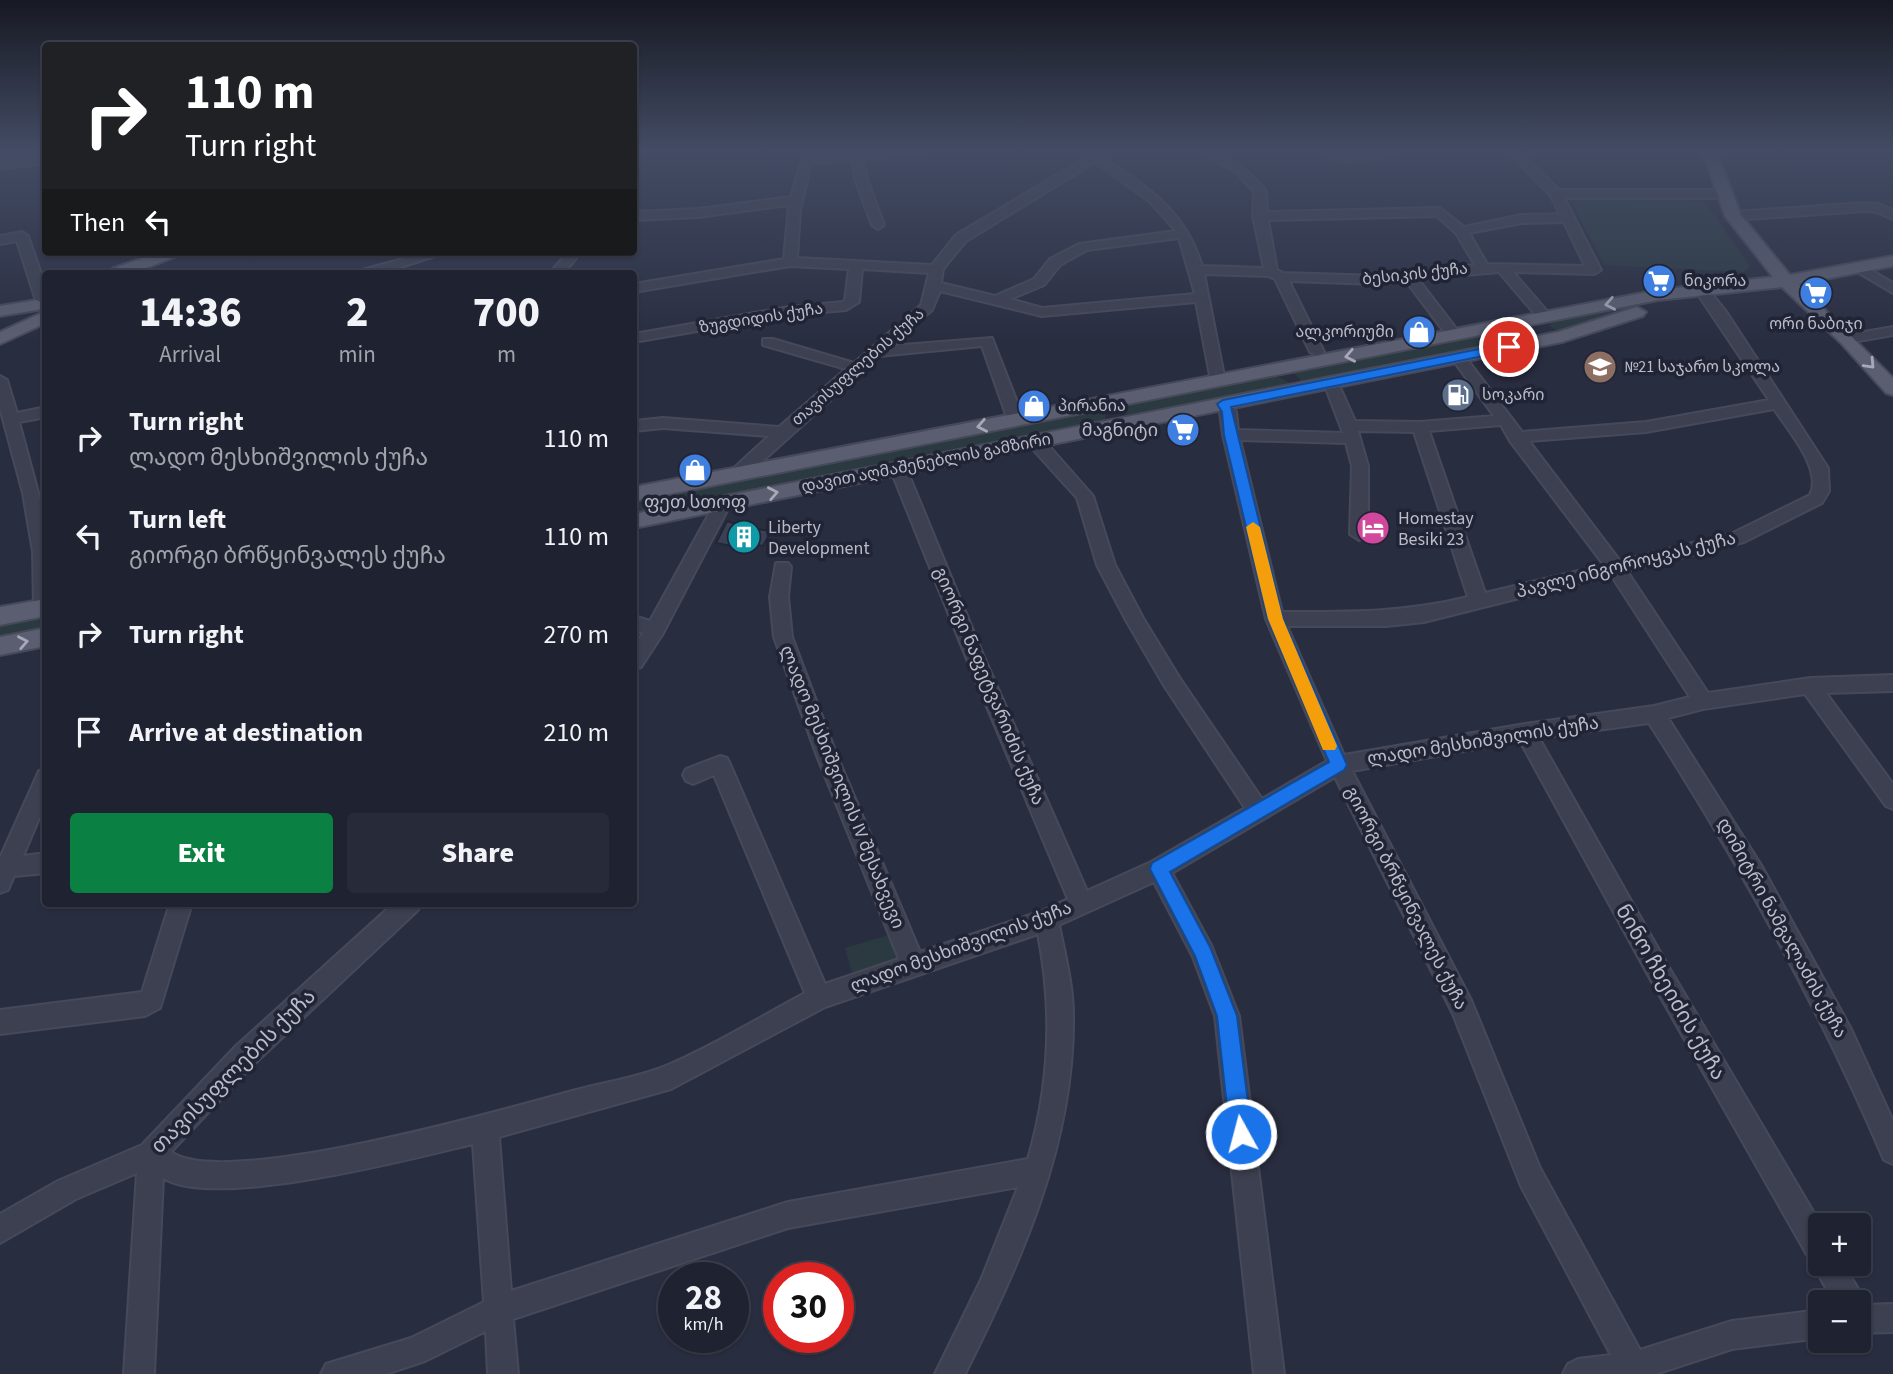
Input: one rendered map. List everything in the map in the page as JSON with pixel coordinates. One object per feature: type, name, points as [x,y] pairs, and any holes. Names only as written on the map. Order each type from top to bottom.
[{"type":"main road","points":[[1733,216],[1787,281],[1893,388]]},
{"type":"main road","points":[[126,270],[163,256]]},
{"type":"main road","points":[[146,270],[180,256]]},
{"type":"main road","name":"დავით აღმაშენებლის გამზირი","points":[[637,493],[1545,317],[1698,289],[1787,281],[1893,261]]},
{"type":"main road","name":"დავით აღმაშენებლის გამზირი","points":[[637,520],[1534,342],[1567,335],[1632,314],[1750,286]]},
{"type":"main road","points":[[0,327],[30,310]]},
{"type":"main road","points":[[0,339],[30,310]]},
{"type":"main road","points":[[1545,317],[1541,323],[1542,327],[1553,333],[1567,335]]},
{"type":"main road","points":[[1513,323],[1531,332],[1534,342]]},
{"type":"main road","points":[[1279,370],[1288,373],[1292,378],[1294,384],[1290,391]]},
{"type":"main road","points":[[1109,402],[1107,407],[1116,419],[1131,422]]},
{"type":"main road","points":[[0,616],[42,608]]},
{"type":"main road","points":[[0,646],[42,638]]},
{"type":"street","points":[[637,216],[674,214]]},
{"type":"street","points":[[790,262],[795,214]]},
{"type":"street","points":[[874,214],[878,225]]},
{"type":"street","name":"თავისუფლების ქუჩა","points":[[740,473],[783,432],[927,307],[932,296],[936,269],[961,238],[997,214]]},
{"type":"street","points":[[1168,214],[1184,234],[1195,270],[1218,381]]},
{"type":"street","points":[[1317,352],[1275,274],[1259,216],[1394,214]]},
{"type":"street","points":[[1440,214],[1461,231],[1483,268]]},
{"type":"street","points":[[1461,231],[1522,219],[1569,218],[1567,214]]},
{"type":"street","points":[[1733,216],[1764,214]]},
{"type":"street","name":"ბესიკის ქუჩა","points":[[1195,270],[1378,280],[1483,268],[1594,270],[1569,218]]},
{"type":"street","points":[[994,301],[1039,282],[1055,262],[1084,247],[1184,234]]},
{"type":"street","points":[[0,240],[22,236],[30,310]]},
{"type":"street","points":[[378,270],[428,256]]},
{"type":"street","points":[[559,270],[571,256]]},
{"type":"street","points":[[637,288],[790,262],[936,269]]},
{"type":"street","name":"ზუგდიდის ქუჩა","points":[[637,337],[789,311],[846,306],[852,302],[856,267]]},
{"type":"street","points":[[1859,267],[1893,289]]},
{"type":"street","points":[[1502,268],[1545,317]]},
{"type":"street","points":[[1409,276],[1454,335]]},
{"type":"street","points":[[932,286],[950,288],[1042,312],[1200,298]]},
{"type":"street","name":"პავლე ინგოროყვას ქუჩა","points":[[1275,619],[1386,619],[1424,615],[1479,603],[1738,538],[1816,499],[1821,491],[1820,468],[1780,403],[1706,296]]},
{"type":"street","points":[[1847,339],[1893,331]]},
{"type":"street","points":[[876,352],[987,341],[1016,420]]},
{"type":"street","points":[[768,342],[857,368]]},
{"type":"street","points":[[1458,357],[1615,567],[1703,701]]},
{"type":"street","points":[[0,380],[10,419],[37,482],[42,542]]},
{"type":"street","points":[[1331,383],[1360,466],[1359,534]]},
{"type":"street","points":[[1516,437],[1646,427],[1780,403]]},
{"type":"street","name":"გიორგი ბრწყინვალეს ქუჩა","points":[[1223,404],[1228,412],[1231,435],[1275,619],[1338,765],[1463,1008],[1530,1177],[1635,1371]]},
{"type":"street","points":[[10,419],[42,413]]},
{"type":"street","points":[[1231,435],[1350,432],[1503,420]]},
{"type":"street","points":[[637,426],[663,422],[783,432]]},
{"type":"street","points":[[1420,427],[1479,603]]},
{"type":"street","points":[[1035,441],[1084,496],[1106,565],[1136,622],[1171,682],[1258,810]]},
{"type":"street","name":"გიორგი ნაფეტვარიძის ქუჩა","points":[[898,468],[975,657],[1062,854],[1081,904]]},
{"type":"street","points":[[637,657],[723,503]]},
{"type":"street","name":"ლადო მესხიშვილის IV შესახვევი","points":[[782,567],[779,597],[783,637],[827,756],[913,964]]},
{"type":"street","points":[[637,624],[655,629]]},
{"type":"street","name":"ლადო მესხიშვილის ქუჩა","points":[[151,1154],[175,1171],[237,1176],[374,1155],[671,1077],[819,998],[1046,920],[1159,869],[1338,765],[1525,732],[1654,713],[1703,701],[1811,686],[1893,683]]},
{"type":"street","points":[[1811,686],[1893,800]]},
{"type":"street","name":"დიმიტრი ნამგალაძის ქუჩა","points":[[1654,713],[1751,866],[1860,1069],[1893,1151]]},
{"type":"street","name":"ნინო ჩხეიძის ქუჩა","points":[[1525,732],[1660,974],[1808,1229]]},
{"type":"street","points":[[693,775],[720,764],[819,998]]},
{"type":"street","points":[[4,875],[42,786]]},
{"type":"street","points":[[4,875],[42,864]]},
{"type":"street","points":[[1159,869],[1203,953],[1227,1016],[1269,1374]]},
{"type":"street","points":[[0,1023],[145,1004],[152,1000],[180,907]]},
{"type":"street","name":"თავისუფლების ქუჩა","points":[[0,1229],[67,1190],[151,1154],[245,1055],[406,907]]},
{"type":"street","points":[[950,1374],[999,1277],[1038,1170],[1055,1089],[1061,1015],[1054,954],[1046,920]]},
{"type":"street","points":[[485,1128],[503,1374]]},
{"type":"street","points":[[139,1374],[151,1154]]},
{"type":"street","points":[[336,1374],[415,1351],[500,1309],[788,1215],[1038,1170]]},
{"type":"street","points":[[1871,1316],[1893,1318]]},
{"type":"street","points":[[1578,1374],[1635,1371],[1732,1335],[1808,1326]]},
{"type":"shaded area","points":[[1578,214],[1713,214],[1750,266],[1744,272],[1604,265]]},
{"type":"shaded area","points":[[1626,307],[1629,309],[1558,331],[1549,326],[1554,321]]},
{"type":"shaded area","points":[[1516,329],[1524,330],[1528,337],[1303,383],[1293,372]]},
{"type":"shaded area","points":[[1275,375],[1288,382],[1286,386],[1128,417],[1119,410],[1122,405]]},
{"type":"shaded area","points":[[1097,409],[1106,413],[1105,422],[637,513],[637,498]]},
{"type":"shaded area","points":[[42,615],[42,630],[0,638],[0,622]]},
{"type":"shaded area","points":[[889,935],[897,960],[852,973],[845,948]]},
{"type":"building","name":"Liberty Development","points":[[727,521],[748,528],[771,531],[763,546],[740,542],[737,547],[716,543]]},
{"type":"slow traffic","points":[[1253,527],[1275,619],[1329,746]]},
{"type":"place","name":"ნიკორა","points":[[1659,281]]},
{"type":"place","name":"ორი ნაბიჯი","points":[[1816,293]]},
{"type":"place","name":"ალკორიუმი","points":[[1419,332]]},
{"type":"place","name":"№21 საჯარო სკოლა","points":[[1600,367]]},
{"type":"place","name":"სოკარი","points":[[1458,395]]},
{"type":"place","name":"პირანია","points":[[1034,406]]},
{"type":"place","name":"მაგნიტი","points":[[1183,430]]},
{"type":"place","name":"ფეთ სთოფ","points":[[695,470]]},
{"type":"place","name":"Homestay Besiki 23","points":[[1373,528]]},
{"type":"place","name":"Liberty Development","points":[[744,537]]},
{"type":"route","points":[[1241,1134],[1227,1016],[1203,953],[1159,869],[1338,765],[1275,619],[1231,435],[1228,412],[1223,404],[1509,347]]}]
